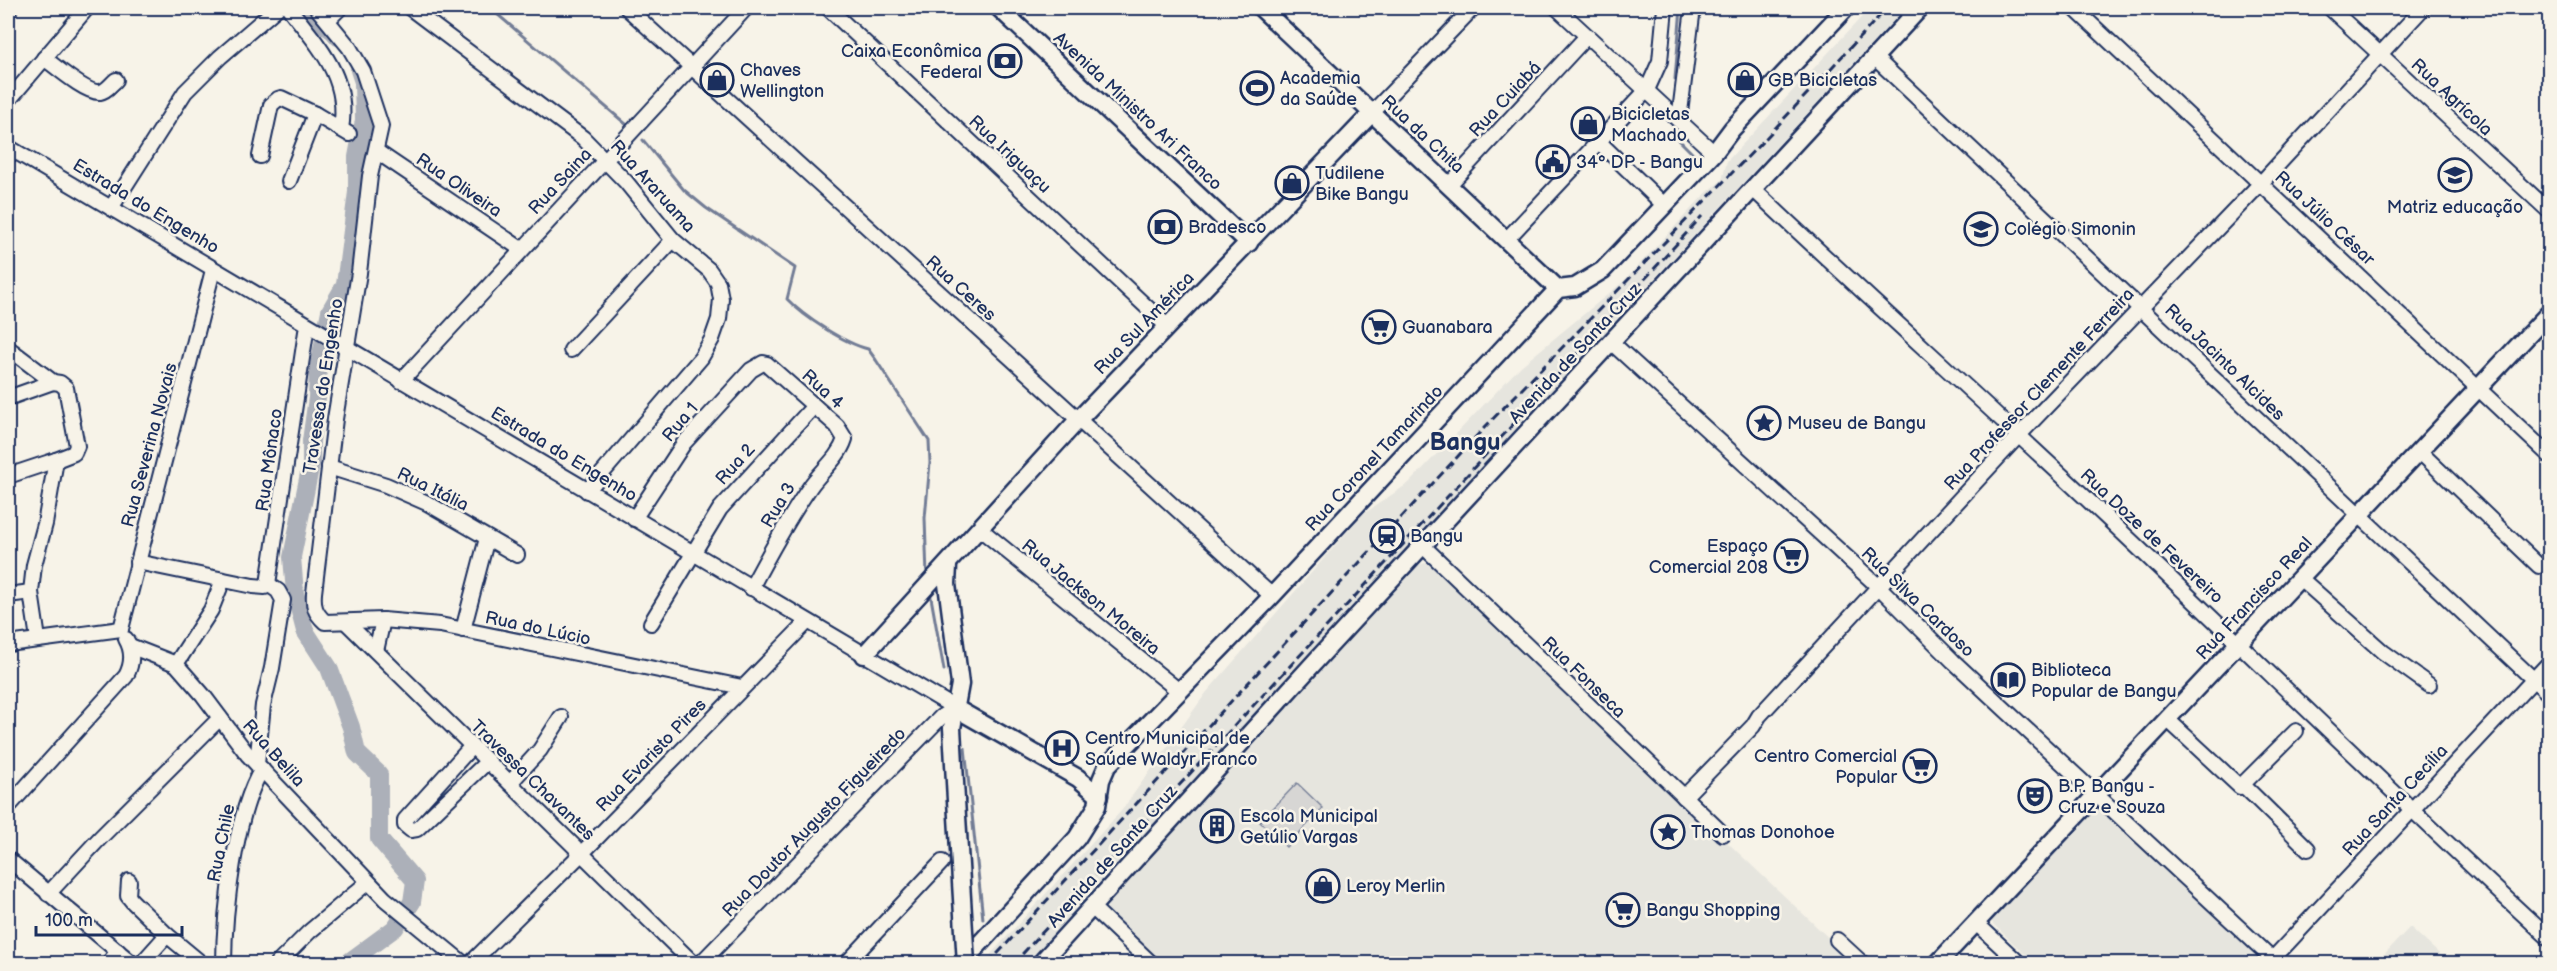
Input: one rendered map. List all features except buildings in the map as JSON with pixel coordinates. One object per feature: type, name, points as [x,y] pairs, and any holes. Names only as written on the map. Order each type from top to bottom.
[{"type":"main road","name":"Avenida Ministro Ari Franco","points":[[999,8],[1249,243]]},
{"type":"main road","name":"Rua da Chita","points":[[1261,8],[1558,289]]},
{"type":"main road","name":"Rua Coronel Tamarindo","points":[[961,963],[1077,838],[1091,818],[1107,766],[1272,596],[1558,289],[1575,287],[1603,270],[1714,153],[1732,129],[1846,8]]},
{"type":"main road","name":"Avenida de Santa Cruz","points":[[1040,963],[1422,545],[1920,8]]},
{"type":"main road","name":"Rua Sul América","points":[[864,655],[948,566],[1078,420],[1372,113]]},
{"type":"main road","name":"Rua Francisco Real","points":[[1937,963],[2550,312]]},
{"type":"main road","points":[[948,566],[947,584],[960,684],[952,743],[966,963]]},
{"type":"main road","name":"Estrada do Engenho","points":[[955,708],[1078,778],[1099,796]]},
{"type":"street","points":[[8,100],[87,8]]},
{"type":"street","points":[[111,208],[185,92],[220,57],[277,8]]},
{"type":"street","points":[[260,156],[274,100],[282,98],[345,131],[343,95],[336,76],[323,53],[289,8]]},
{"type":"street","name":"Travessa do Engenho","points":[[317,8],[349,47],[366,81],[381,126],[370,176],[359,273],[341,344],[314,607],[325,622]]},
{"type":"street","points":[[328,20],[340,8]]},
{"type":"street","name":"Rua Araruama","points":[[410,8],[562,121],[605,158],[673,240],[700,261],[718,283],[721,299],[719,319],[712,339],[701,358],[587,491]]},
{"type":"street","name":"Rua Ceres","points":[[627,8],[1272,596]]},
{"type":"street","name":"Rua Saina","points":[[402,381],[521,249],[746,8]]},
{"type":"street","name":"Rua Iriguaçu","points":[[828,8],[1167,326]]},
{"type":"street","name":"Rua Sul América","points":[[1372,113],[1473,8]]},
{"type":"street","points":[[1557,8],[1572,14],[1587,36],[1714,153]]},
{"type":"street","points":[[1507,239],[1647,90],[1660,61],[1665,8]]},
{"type":"street","points":[[1679,120],[1693,8]]},
{"type":"street","name":"Rua Júlio César","points":[[2074,8],[2550,456]]},
{"type":"street","name":"Rua Agrícola","points":[[2330,8],[2550,212]]},
{"type":"street","name":"Rua Professor Clemente Ferreira","points":[[1684,797],[1753,726],[1759,716],[2019,435],[2260,183],[2423,8]]},
{"type":"street","name":"Rua Cuiabá","points":[[1449,185],[1587,36]]},
{"type":"street","name":"Rua Jacinto Alcides","points":[[1874,57],[2141,307],[2358,516],[2550,694]]},
{"type":"street","points":[[44,58],[75,81],[95,91],[105,90],[116,80]]},
{"type":"street","points":[[289,181],[315,114]]},
{"type":"street","points":[[1598,141],[1664,205]]},
{"type":"street","name":"Estrada do Engenho","points":[[8,147],[955,708]]},
{"type":"street","name":"Rua Oliveira","points":[[376,151],[521,249]]},
{"type":"street","name":"Rua Doze de Fevereiro","points":[[1753,189],[2019,435],[2239,643],[2410,810],[2550,939]]},
{"type":"street","points":[[571,350],[673,240]]},
{"type":"street","name":"Rua Severina Novais","points":[[121,629],[213,270]]},
{"type":"street","name":"Rua Mônaco","points":[[268,584],[311,327]]},
{"type":"street","name":"Rua Silva Cardoso","points":[[1611,342],[1879,587],[2273,962]]},
{"type":"street","points":[[8,348],[67,390],[77,446],[74,453],[8,476]]},
{"type":"street","name":"Rua 1","points":[[634,519],[684,443],[752,370],[763,363],[768,364]]},
{"type":"street","name":"Rua 4","points":[[768,364],[843,434],[843,446]]},
{"type":"street","points":[[8,398],[53,382]]},
{"type":"street","name":"Rua 2","points":[[651,623],[720,509],[814,406]]},
{"type":"street","name":"Rua 3","points":[[752,588],[811,485],[843,446]]},
{"type":"street","points":[[2419,451],[2539,566]]},
{"type":"street","points":[[38,639],[31,592],[34,565],[45,524],[56,460]]},
{"type":"street","name":"Rua Itália","points":[[329,467],[386,486],[427,503],[517,555]]},
{"type":"street","name":"Rua Jackson Moreira","points":[[980,529],[1179,691]]},
{"type":"street","points":[[463,630],[488,537]]},
{"type":"street","name":"Rua Fonseca","points":[[1422,545],[1723,834]]},
{"type":"street","points":[[137,562],[253,586],[261,587],[268,584],[278,591],[283,600],[263,705],[259,766]]},
{"type":"street","points":[[2300,578],[2383,652],[2429,685]]},
{"type":"street","points":[[176,664],[211,610],[223,580]]},
{"type":"street","points":[[8,595],[31,592]]},
{"type":"street","points":[[376,651],[383,620]]},
{"type":"street","name":"Rua do Lúcio","points":[[325,622],[383,620],[421,622],[742,687]]},
{"type":"street","name":"Rua Evaristo Pires","points":[[470,963],[582,853],[807,622]]},
{"type":"street","name":"Travessa Chavantes","points":[[347,623],[694,963]]},
{"type":"street","points":[[8,644],[121,629],[130,645],[131,667],[126,676],[8,807]]},
{"type":"street","name":"Rua Belila","points":[[130,645],[176,664],[259,766],[368,882],[385,899],[464,963]]},
{"type":"street","name":"Rua Santa Cecília","points":[[2273,962],[2410,810],[2550,662]]},
{"type":"street","name":"Rua Doutor Augusto Figueiredo","points":[[700,963],[941,717],[955,708]]},
{"type":"street","points":[[510,783],[540,750],[561,717]]},
{"type":"street","points":[[48,894],[93,845],[220,718]]},
{"type":"street","points":[[2167,719],[2236,786],[2243,785],[2296,731]]},
{"type":"street","points":[[472,746],[405,820],[405,825],[411,830],[417,829],[488,761]]},
{"type":"street","name":"Rua Chile","points":[[224,963],[224,934],[236,850],[250,790],[259,766]]},
{"type":"street","points":[[2243,785],[2308,849]]},
{"type":"street","points":[[8,859],[133,963]]},
{"type":"street","points":[[846,963],[942,862]]},
{"type":"street","points":[[129,881],[128,896],[132,901],[167,935],[202,963]]},
{"type":"street","points":[[277,963],[309,932],[368,882]]},
{"type":"street","points":[[1092,907],[1152,963]]},
{"type":"street","points":[[1976,923],[2020,963]]},
{"type":"street","points":[[141,963],[167,935]]},
{"type":"street","points":[[1837,940],[1863,963]]},
{"type":"street","points":[[108,963],[118,951]]},
{"type":"shaded area","points":[[1870,8],[1905,8],[1622,313],[1530,419],[1031,963],[982,964],[1122,810],[1206,693],[1362,515],[1409,483],[1521,366],[1624,281],[1704,195],[1722,180],[1727,161]]},
{"type":"shaded area","points":[[1425,563],[1437,568],[1855,963],[1161,963],[1107,911],[1109,900],[1415,566]]},
{"type":"shaded area","points":[[1297,783],[1323,808],[1286,847],[1260,822]]},
{"type":"shaded area","points":[[2104,808],[2255,951],[2255,964],[2034,963],[1993,924],[1991,918],[2091,811]]},
{"type":"shaded area","points":[[2410,927],[2449,963],[2376,963]]},
{"type":"waterway","points":[[300,8],[338,37]]},
{"type":"waterway","points":[[490,8],[627,125]]},
{"type":"waterway","points":[[1675,79],[1681,8]]},
{"type":"waterway","points":[[346,964],[395,928],[412,902],[415,881],[379,839],[379,774],[357,753],[351,727],[329,668],[305,631],[295,593],[292,557],[311,464],[318,370],[330,311],[345,285],[357,192],[357,157],[364,120],[363,82],[359,70]]},
{"type":"waterway","points":[[1675,136],[1697,158]]},
{"type":"waterway","points":[[643,140],[684,190],[706,208],[795,268],[787,299],[803,314],[825,329],[868,349],[929,441],[930,463],[925,518],[927,577]]},
{"type":"waterway","points":[[930,592],[944,670]]},
{"type":"waterway","points":[[965,748],[983,919]]},
{"type":"railway","points":[[988,964],[1485,427],[1766,138],[1887,8]]},
{"type":"railway","points":[[1013,964],[1449,495],[1702,216]]},
{"type":"place","name":"Caixa Econômica Federal","points":[[1005,61]]},
{"type":"place","name":"Chaves Wellington","points":[[717,80]]},
{"type":"place","name":"GB Bicicletas","points":[[1745,80]]},
{"type":"place","name":"Academia da Saúde","points":[[1257,88]]},
{"type":"place","name":"Bicicletas Machado","points":[[1588,124]]},
{"type":"place","name":"34º DP - Bangu","points":[[1553,162]]},
{"type":"place","name":"Matriz educação","points":[[2455,175]]},
{"type":"place","name":"Tudilene Bike Bangu","points":[[1292,183]]},
{"type":"place","name":"Bradesco","points":[[1165,227]]},
{"type":"place","name":"Colégio Simonin","points":[[1981,229]]},
{"type":"place","name":"Guanabara","points":[[1379,327]]},
{"type":"place","name":"Museu de Bangu","points":[[1764,423]]},
{"type":"place","name":"Bangu","points":[[1387,536]]},
{"type":"place","name":"Espaço Comercial 208","points":[[1791,556]]},
{"type":"place","name":"Biblioteca Popular de Bangu","points":[[2008,680]]},
{"type":"place","name":"Centro Municipal de Saúde Waldyr Franco","points":[[1062,748]]},
{"type":"place","name":"Centro Comercial Popular","points":[[1920,766]]},
{"type":"place","name":"B.P. Bangu - Cruz e Souza","points":[[2035,796]]},
{"type":"place","name":"Escola Municipal Getúlio Vargas","points":[[1217,826]]},
{"type":"place","name":"Thomas Donohoe","points":[[1668,832]]},
{"type":"place","name":"Leroy Merlin","points":[[1323,886]]},
{"type":"place","name":"Bangu Shopping","points":[[1623,910]]},
{"type":"district","name":"Bangu","points":[[1465,442]]}]
